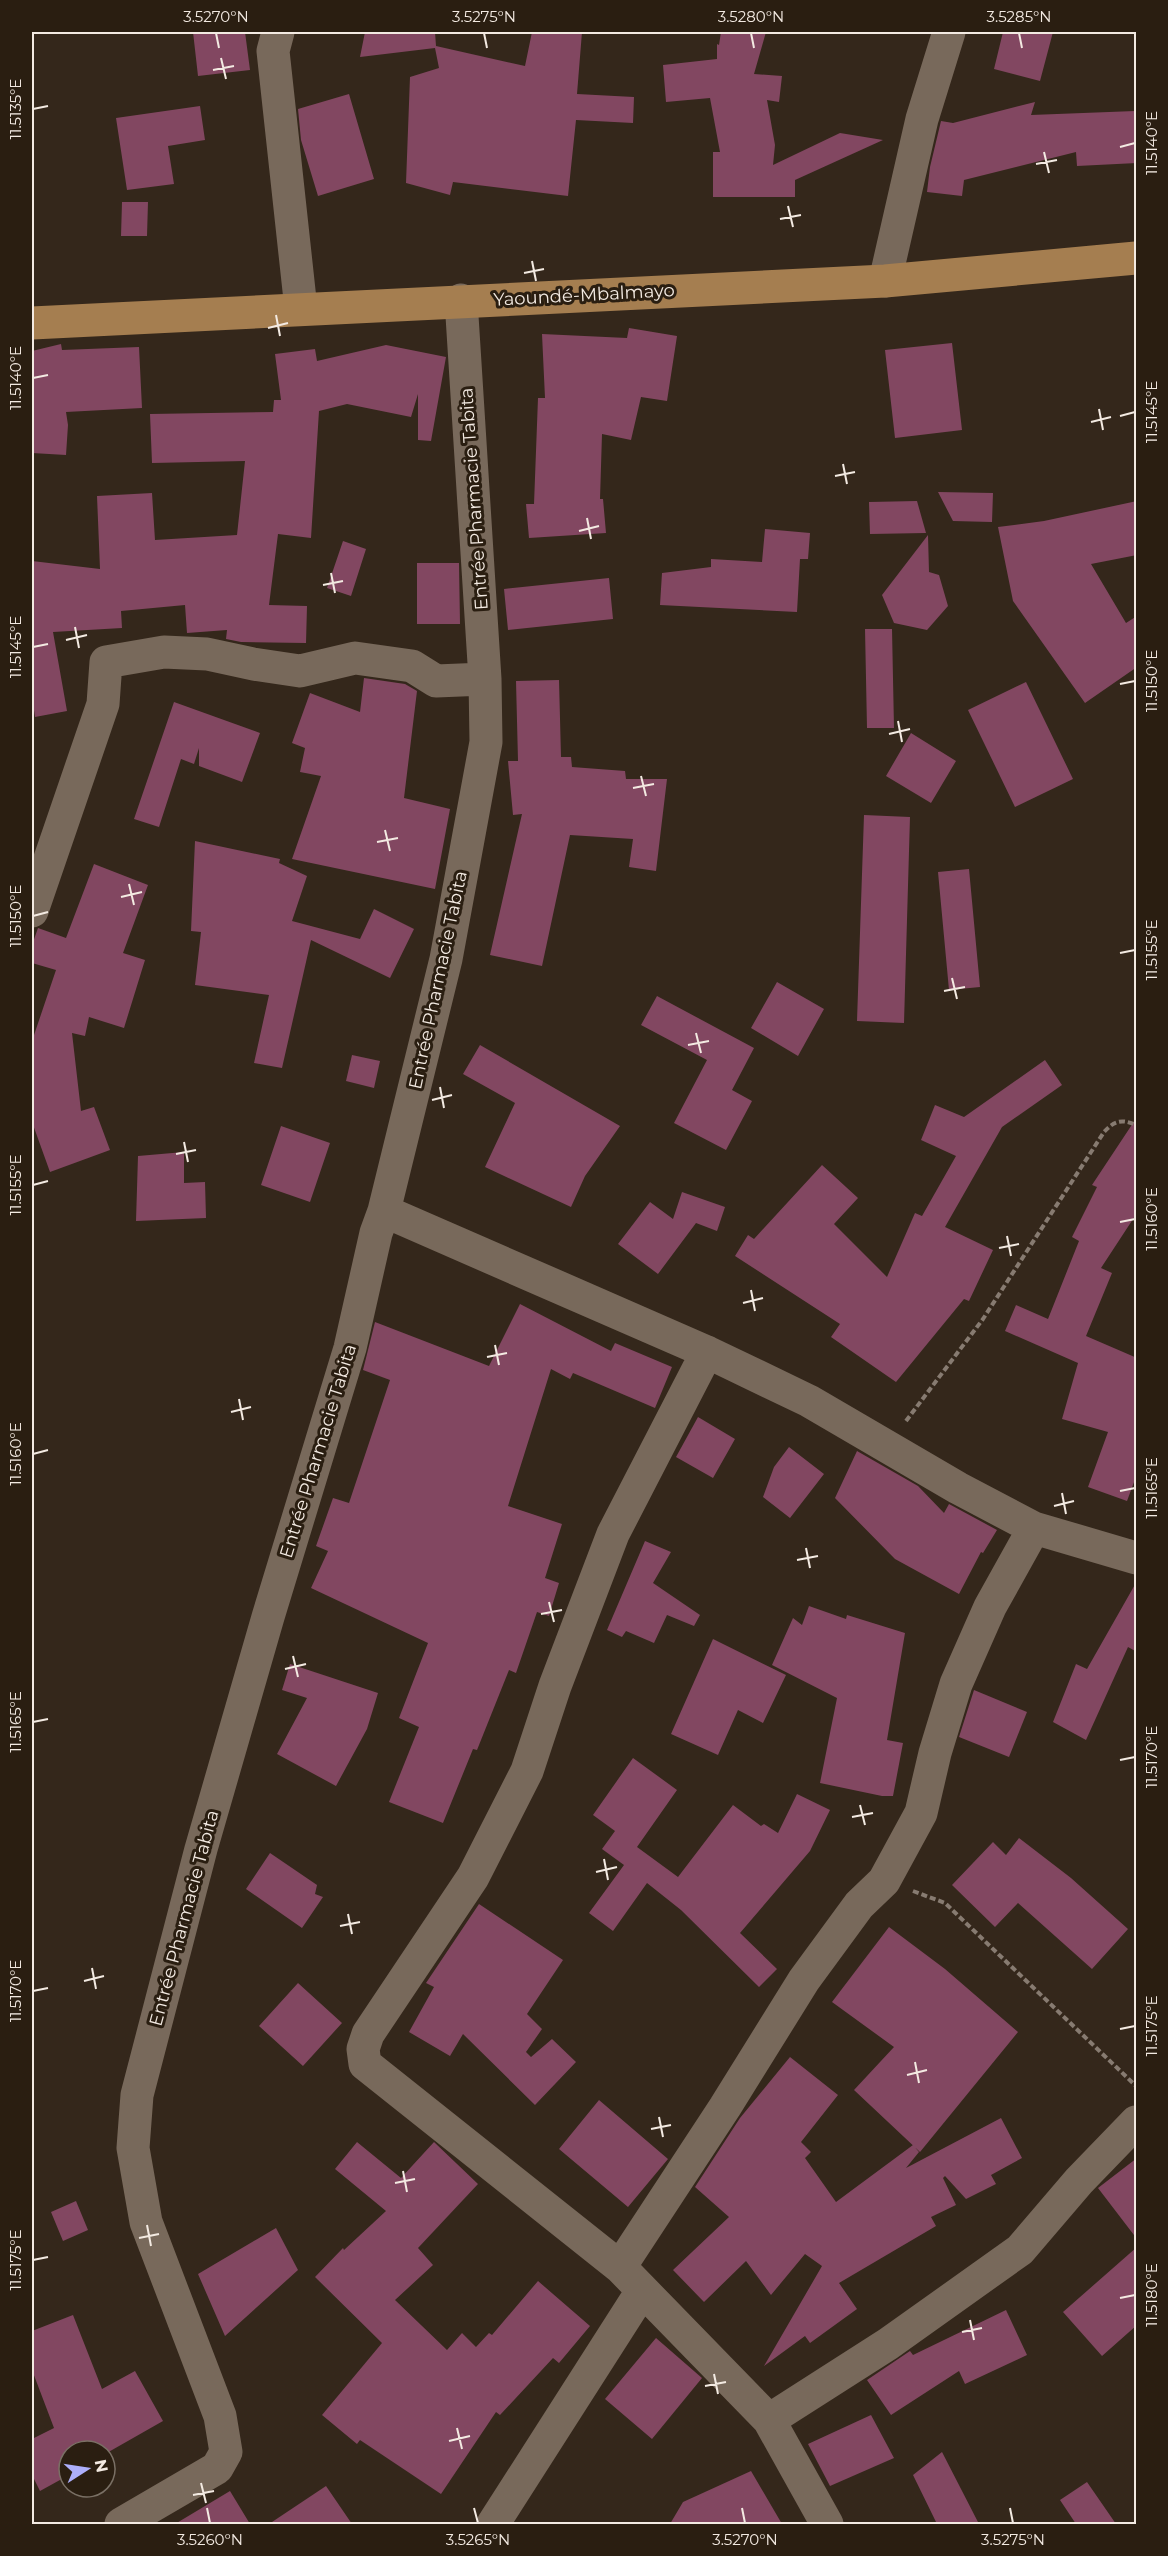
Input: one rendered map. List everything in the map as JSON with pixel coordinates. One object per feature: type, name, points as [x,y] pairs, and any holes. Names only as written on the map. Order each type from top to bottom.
[{"type":"highway","name":"Yaoundé-Mbalmayo","points":[[32,322],[885,281],[1135,260]]},
{"type":"street","points":[[278,32],[273,51],[301,309]]},
{"type":"street","points":[[885,281],[922,119],[950,32]]},
{"type":"street","name":"Entrée Pharmacie Tabita","points":[[121,2524],[217,2468],[226,2452],[220,2416],[147,2222],[133,2148],[137,2095],[201,1849],[268,1617],[350,1348],[376,1233],[384,1211],[446,959],[486,742],[486,679],[461,300]]},
{"type":"street","points":[[32,910],[103,704],[106,662],[164,652],[207,654],[253,664],[300,670],[355,658],[412,666],[436,681],[486,679]]},
{"type":"street","points":[[384,1211],[707,1352],[809,1401],[958,1488],[1034,1528],[1137,1558]]},
{"type":"street","points":[[707,1352],[613,1534],[555,1686],[527,1771],[473,1877],[368,2034],[363,2049],[365,2064],[620,2267],[769,2420],[827,2524]]},
{"type":"street","points":[[620,2267],[804,1980],[859,1905],[884,1881],[921,1813],[935,1753],[956,1684],[990,1607],[1034,1528]]},
{"type":"street","points":[[769,2420],[888,2344],[1020,2250],[1079,2181],[1137,2122]]},
{"type":"street","points":[[493,2524],[642,2291]]},
{"type":"path","points":[[887,1445],[983,1319],[1104,1132],[1113,1122],[1124,1120],[1137,1125]]},
{"type":"path","points":[[884,1881],[945,1903],[1137,2086]]},
{"type":"building","points":[[193,32],[245,32],[250,70],[198,76]]},
{"type":"building","points":[[365,32],[435,32],[436,46],[525,66],[532,32],[582,32],[577,94],[634,97],[633,123],[576,120],[568,196],[453,182],[450,195],[406,183],[410,77],[439,68],[435,48],[360,57]]},
{"type":"building","points":[[721,32],[766,32],[754,74],[782,76],[779,102],[767,100],[775,145],[773,165],[840,133],[883,140],[795,180],[795,197],[713,197],[713,152],[720,152],[710,98],[666,102],[663,65],[717,59],[717,44],[719,45]]},
{"type":"building","points":[[1003,32],[1053,32],[1040,81],[994,69]]},
{"type":"building","points":[[349,94],[374,179],[318,196],[301,140],[298,109]]},
{"type":"building","points":[[1035,102],[1031,115],[1135,111],[1137,163],[1077,166],[1076,152],[964,180],[962,196],[927,192],[930,167],[941,121],[953,123]]},
{"type":"building","points":[[200,106],[205,140],[168,146],[174,184],[127,190],[116,118]]},
{"type":"building","points":[[122,202],[148,202],[147,236],[121,236]]},
{"type":"building","points":[[629,328],[677,336],[667,401],[641,397],[631,440],[602,434],[600,499],[603,499],[606,533],[529,538],[526,504],[534,504],[538,398],[545,398],[542,334],[627,338]]},
{"type":"building","points":[[952,343],[962,430],[895,438],[885,350]]},
{"type":"building","points":[[61,344],[62,350],[139,347],[142,408],[66,412],[68,425],[66,455],[32,453],[32,351]]},
{"type":"building","points":[[386,345],[446,357],[431,441],[418,440],[418,394],[411,417],[347,404],[319,411],[311,538],[278,534],[269,605],[307,606],[306,643],[241,642],[226,639],[227,630],[187,633],[185,605],[121,611],[122,628],[53,632],[67,711],[35,717],[32,696],[32,561],[100,569],[97,496],[152,493],[155,540],[237,535],[245,461],[152,463],[150,414],[273,412],[274,400],[281,400],[275,354],[315,349],[317,361]]},
{"type":"building","points":[[938,492],[993,493],[992,522],[953,521]]},
{"type":"building","points":[[917,501],[926,533],[870,534],[869,502]]},
{"type":"building","points":[[1137,501],[1137,555],[1091,564],[1126,623],[1137,616],[1137,667],[1085,703],[1013,601],[998,527],[1044,521]]},
{"type":"building","points":[[765,529],[810,533],[808,559],[800,559],[797,612],[660,605],[662,573],[711,567],[711,559],[762,562]]},
{"type":"building","points":[[928,535],[929,572],[939,575],[948,606],[927,630],[894,623],[882,595]]},
{"type":"building","points":[[343,541],[366,549],[351,596],[327,588]]},
{"type":"building","points":[[417,563],[459,563],[460,624],[417,624]]},
{"type":"building","points":[[609,578],[613,619],[508,630],[504,589]]},
{"type":"building","points":[[865,629],[892,629],[894,728],[867,728]]},
{"type":"building","points":[[364,678],[405,684],[417,691],[404,798],[450,809],[435,889],[292,859],[321,776],[300,772],[305,748],[292,743],[310,693],[360,712]]},
{"type":"building","points":[[559,680],[561,757],[571,757],[572,767],[625,771],[626,779],[667,779],[656,871],[629,867],[633,839],[570,835],[542,966],[490,955],[522,814],[513,815],[508,761],[518,761],[516,681]]},
{"type":"building","points":[[1026,682],[1073,779],[1015,807],[968,710]]},
{"type":"building","points":[[174,702],[260,733],[242,782],[199,766],[199,748],[194,764],[181,759],[159,827],[134,819]]},
{"type":"building","points":[[911,733],[956,761],[931,803],[886,776]]},
{"type":"building","points":[[864,815],[910,817],[904,1023],[857,1021]]},
{"type":"building","points":[[195,841],[280,859],[279,863],[307,876],[292,921],[360,939],[374,909],[414,929],[390,978],[311,940],[282,1068],[254,1063],[269,995],[195,985],[201,932],[191,931]]},
{"type":"building","points":[[94,864],[148,885],[123,953],[145,960],[124,1028],[89,1017],[85,1036],[72,1033],[81,1111],[94,1107],[110,1150],[50,1172],[32,1122],[32,1041],[56,970],[32,963],[32,945],[38,928],[66,938]]},
{"type":"building","points":[[969,869],[980,987],[949,990],[938,872]]},
{"type":"building","points":[[777,982],[824,1009],[798,1056],[751,1028]]},
{"type":"building","points":[[657,996],[754,1048],[732,1090],[752,1101],[726,1150],[674,1123],[707,1060],[641,1025]]},
{"type":"building","points":[[480,1045],[620,1126],[585,1176],[571,1207],[485,1167],[515,1103],[463,1074]]},
{"type":"building","points":[[352,1055],[380,1061],[374,1088],[346,1081]]},
{"type":"building","points":[[1045,1060],[1062,1085],[1002,1127],[945,1227],[993,1250],[969,1301],[964,1299],[896,1382],[831,1337],[840,1324],[735,1256],[748,1235],[754,1239],[822,1165],[858,1198],[834,1224],[887,1277],[915,1213],[922,1216],[956,1156],[921,1140],[935,1105],[964,1117]]},
{"type":"building","points":[[1137,1117],[1137,1213],[1101,1268],[1112,1273],[1086,1336],[1137,1358],[1137,1474],[1127,1501],[1088,1487],[1108,1432],[1062,1419],[1078,1363],[1005,1331],[1016,1305],[1048,1319],[1079,1241],[1072,1237],[1097,1187],[1092,1185]]},
{"type":"building","points":[[281,1126],[330,1143],[310,1202],[261,1185]]},
{"type":"building","points":[[184,1152],[184,1183],[205,1182],[206,1218],[136,1221],[138,1156]]},
{"type":"building","points":[[682,1192],[725,1207],[717,1231],[696,1223],[658,1274],[618,1244],[650,1202],[673,1219]]},
{"type":"building","points":[[520,1304],[611,1351],[615,1343],[672,1367],[655,1408],[573,1373],[570,1379],[551,1369],[508,1506],[562,1524],[545,1578],[559,1583],[549,1616],[537,1612],[516,1673],[509,1670],[477,1750],[473,1749],[443,1823],[389,1802],[419,1727],[399,1718],[428,1643],[311,1588],[328,1551],[316,1546],[333,1498],[349,1503],[390,1380],[363,1370],[375,1322],[489,1366]]},
{"type":"building","points":[[698,1417],[735,1439],[713,1478],[676,1457]]},
{"type":"building","points":[[789,1447],[824,1474],[790,1518],[763,1497],[774,1467]]},
{"type":"building","points":[[857,1451],[918,1486],[944,1513],[949,1504],[997,1530],[983,1553],[981,1552],[959,1594],[895,1559],[835,1498]]},
{"type":"building","points":[[645,1541],[671,1552],[653,1583],[700,1615],[694,1626],[667,1615],[654,1643],[626,1631],[622,1637],[607,1630]]},
{"type":"building","points":[[1137,1581],[1137,1652],[1128,1647],[1086,1740],[1053,1722],[1076,1664],[1087,1669]]},
{"type":"building","points":[[809,1606],[846,1619],[847,1615],[905,1633],[887,1740],[903,1743],[893,1796],[882,1796],[820,1783],[837,1698],[772,1665],[793,1618],[802,1625]]},
{"type":"building","points":[[713,1639],[786,1675],[763,1723],[738,1710],[718,1755],[671,1734]]},
{"type":"building","points":[[290,1664],[378,1693],[367,1729],[336,1786],[277,1754],[307,1698],[282,1690]]},
{"type":"building","points":[[974,1690],[1027,1712],[1009,1757],[959,1737]]},
{"type":"building","points":[[633,1758],[677,1790],[637,1847],[678,1877],[733,1805],[761,1826],[764,1824],[778,1833],[797,1794],[830,1810],[810,1851],[740,1933],[777,1969],[759,1987],[681,1910],[647,1883],[613,1931],[589,1913],[624,1865],[602,1849],[615,1831],[593,1815]]},
{"type":"building","points":[[1019,1838],[1071,1878],[1128,1929],[1092,1969],[1018,1903],[995,1927],[952,1885],[993,1842],[1006,1855]]},
{"type":"building","points":[[270,1853],[317,1885],[315,1894],[323,1897],[302,1928],[246,1889]]},
{"type":"building","points":[[479,1904],[563,1960],[527,2014],[542,2029],[526,2052],[531,2057],[552,2039],[576,2062],[535,2105],[463,2034],[450,2056],[409,2032],[434,1987],[426,1983]]},
{"type":"building","points":[[889,1927],[945,1969],[1018,2032],[920,2152],[854,2090],[894,2047],[832,2002]]},
{"type":"building","points":[[298,1983],[342,2023],[303,2066],[259,2026]]},
{"type":"building","points":[[790,2057],[838,2095],[801,2142],[811,2152],[805,2158],[836,2202],[913,2145],[919,2152],[906,2168],[1001,2118],[1022,2158],[991,2175],[996,2184],[966,2199],[945,2176],[943,2178],[956,2205],[931,2217],[936,2226],[839,2283],[857,2309],[810,2343],[805,2336],[764,2366],[822,2266],[805,2254],[771,2295],[746,2261],[704,2302],[673,2270],[729,2217],[695,2187],[740,2118]]},
{"type":"building","points":[[599,2100],[668,2159],[628,2207],[559,2149]]},
{"type":"building","points":[[357,2142],[401,2178],[434,2142],[478,2184],[418,2248],[433,2265],[395,2300],[447,2350],[462,2333],[476,2347],[489,2333],[492,2335],[538,2281],[590,2326],[559,2363],[553,2358],[500,2415],[496,2412],[441,2494],[360,2440],[357,2444],[322,2415],[382,2343],[315,2277],[343,2248],[344,2250],[386,2211],[335,2169]]},
{"type":"building","points":[[1137,2158],[1137,2239],[1098,2188]]},
{"type":"building","points":[[76,2201],[88,2230],[63,2241],[51,2212]]},
{"type":"building","points":[[276,2228],[298,2270],[225,2336],[198,2274]]},
{"type":"building","points":[[1137,2247],[1137,2325],[1102,2356],[1063,2312]]},
{"type":"building","points":[[1006,2310],[1027,2355],[965,2384],[959,2371],[891,2415],[867,2380],[910,2351],[913,2355]]},
{"type":"building","points":[[73,2315],[102,2389],[135,2371],[163,2421],[117,2447],[117,2439],[57,2439],[57,2482],[40,2491],[32,2475],[32,2439],[54,2428],[32,2370],[32,2331]]},
{"type":"building","points":[[656,2338],[702,2378],[652,2439],[605,2399]]},
{"type":"building","points":[[871,2415],[894,2458],[830,2486],[808,2444]]},
{"type":"building","points":[[942,2452],[979,2524],[937,2524],[913,2475]]},
{"type":"building","points":[[751,2471],[782,2524],[670,2524],[683,2502]]},
{"type":"building","points":[[1087,2482],[1116,2524],[1076,2524],[1060,2500]]},
{"type":"building","points":[[326,2486],[352,2524],[269,2524]]},
{"type":"building","points":[[230,2491],[250,2524],[175,2524]]}]
